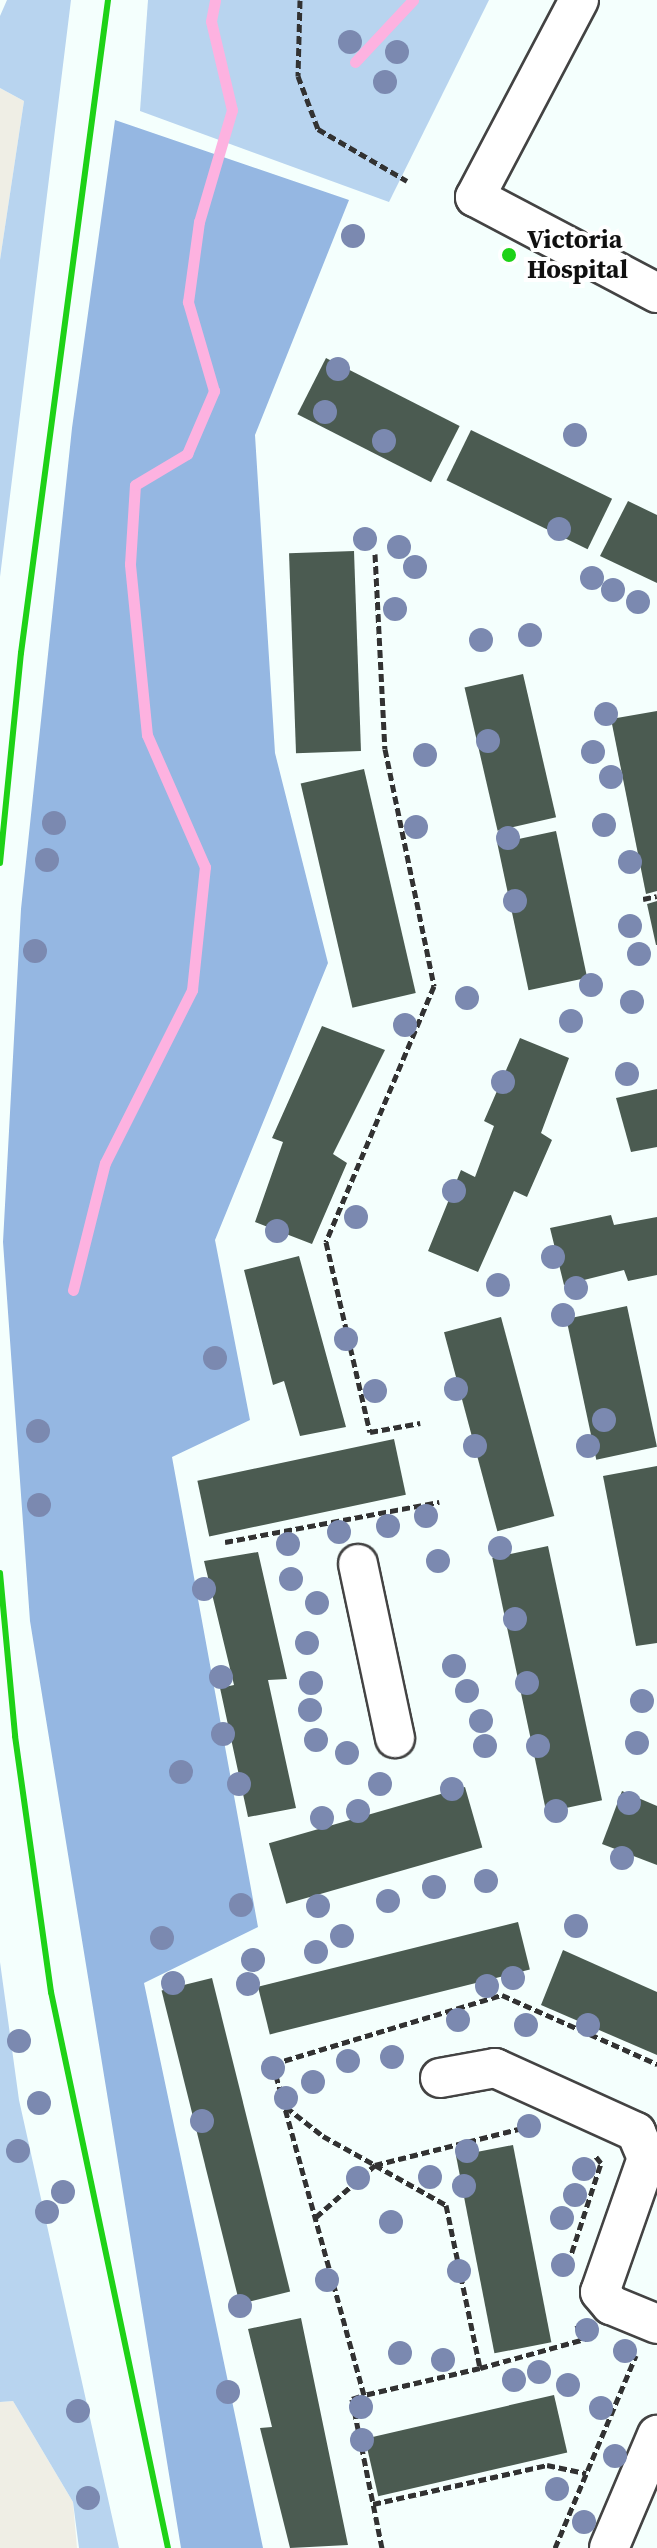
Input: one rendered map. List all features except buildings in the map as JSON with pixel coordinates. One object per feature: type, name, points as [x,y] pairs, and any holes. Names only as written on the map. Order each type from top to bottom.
[{"type":"street","points":[[579,0],[475,197],[657,293]]},
{"type":"street","points":[[358,1564],[395,1738]]},
{"type":"street","points":[[440,2078],[495,2068],[636,2132],[647,2158],[600,2292],[611,2305],[654,2322]]},
{"type":"street","points":[[609,2548],[657,2435]]},
{"type":"path","points":[[300,0],[298,76],[318,129],[407,181]]},
{"type":"path","points":[[375,554],[385,749],[434,986],[326,1242],[370,1432],[420,1423]]},
{"type":"path","points":[[643,899],[657,896]]},
{"type":"path","points":[[225,1542],[439,1502]]},
{"type":"path","points":[[364,2395],[273,2064],[502,1995],[657,2064]]},
{"type":"path","points":[[285,2107],[323,2136],[446,2205],[480,2368]]},
{"type":"path","points":[[315,2218],[375,2165],[526,2127],[552,2137]]},
{"type":"path","points":[[568,2276],[576,2229],[601,2163],[591,2151]]},
{"type":"path","points":[[573,2314],[582,2340]]},
{"type":"path","points":[[555,2548],[654,2322]]},
{"type":"path","points":[[382,2548],[352,2399],[595,2336]]},
{"type":"path","points":[[373,2504],[547,2465],[586,2473]]},
{"type":"shaded area","points":[[7,0],[71,0],[0,577],[0,260],[24,101],[0,88],[0,16]]},
{"type":"shaded area","points":[[148,0],[489,0],[389,202],[140,111]]},
{"type":"shaded area","points":[[0,88],[24,101],[0,260]]},
{"type":"shaded area","points":[[115,120],[349,200],[255,435],[275,753],[328,963],[215,1240],[250,1420],[172,1457],[258,1927],[144,1983],[263,2548],[181,2548],[30,1621],[3,1242],[21,909],[72,428]]},
{"type":"shaded area","points":[[0,1962],[19,2100],[119,2548],[79,2548],[73,2502],[13,2401],[0,2402]]},
{"type":"shaded area","points":[[13,2401],[73,2502],[77,2548],[0,2548],[0,2402]]},
{"type":"waterway","points":[[73,1290],[105,1163],[192,990],[205,867],[147,735],[130,564],[135,485],[187,454],[214,391],[188,302],[199,222],[232,110],[211,21],[215,0]]},
{"type":"waterway","points":[[355,62],[413,0]]},
{"type":"railway","points":[[0,863],[21,653],[108,0]]},
{"type":"railway","points":[[0,1573],[15,1736],[51,1992],[168,2548]]},
{"type":"place","name":"Victoria Hospital","points":[[509,255]]}]
